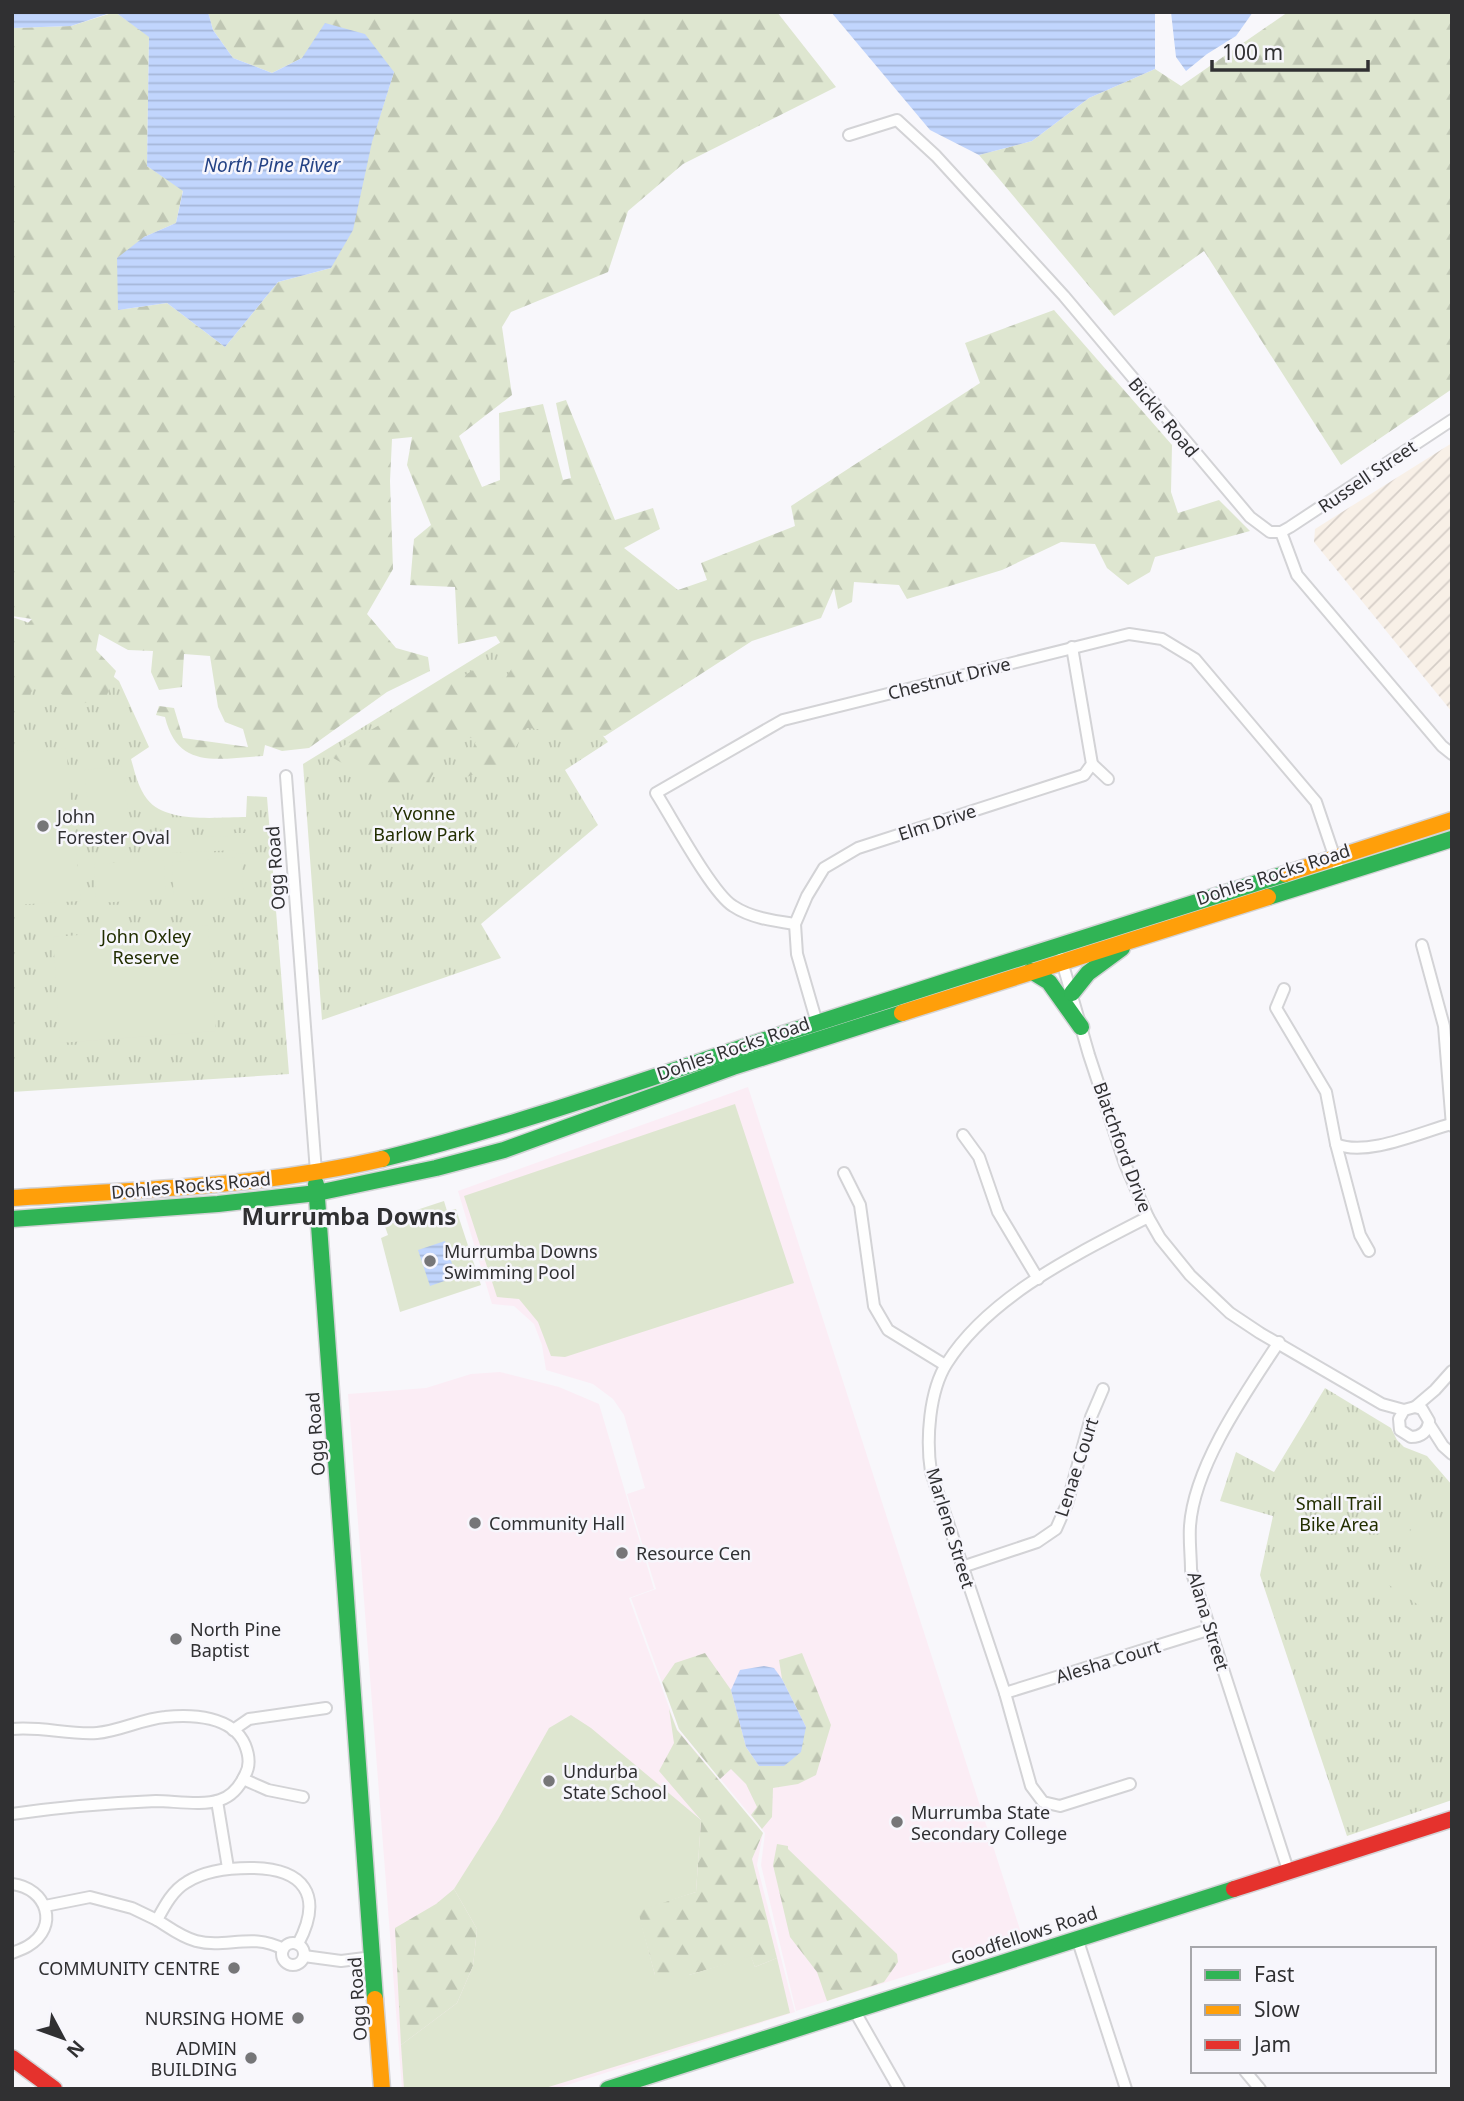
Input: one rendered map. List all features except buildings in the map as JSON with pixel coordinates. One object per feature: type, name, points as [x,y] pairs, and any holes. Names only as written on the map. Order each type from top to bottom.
[{"type":"main road","name":"Dohles Rocks Road","points":[[12,1219],[218,1204],[317,1193],[436,1168],[504,1150],[733,1067],[1031,971],[1060,954],[1139,937],[1338,865],[1452,820]]},
{"type":"main road","name":"Dohles Rocks Road","points":[[12,1198],[227,1183],[316,1172],[411,1152],[482,1133],[817,1023],[1060,954],[1338,865],[1452,839]]},
{"type":"main road","points":[[1072,993],[1088,973],[1139,937]]},
{"type":"main road","points":[[1031,971],[1049,982],[1081,1027]]},
{"type":"main road","name":"Ogg Road","points":[[316,1172],[382,2089]]},
{"type":"main road","name":"Goodfellows Road","points":[[608,2089],[1452,1819]]},
{"type":"main road","points":[[12,2059],[54,2089]]},
{"type":"street","name":"Bickle Road","points":[[849,135],[897,120],[936,156],[1064,296],[1250,517],[1265,530],[1281,532]]},
{"type":"street","name":"Russell Street","points":[[1281,532],[1452,420]]},
{"type":"street","points":[[1281,532],[1297,575],[1442,746],[1452,754]]},
{"type":"street","name":"Chestnut Drive","points":[[795,924],[763,919],[731,905],[711,880],[656,793],[783,720],[1129,634],[1162,639],[1195,659],[1316,802],[1338,865]]},
{"type":"street","points":[[1072,647],[1092,764],[1108,779]]},
{"type":"street","name":"Elm Drive","points":[[817,1023],[797,954],[795,924],[807,896],[824,868],[858,848],[1084,775],[1092,764]]},
{"type":"street","name":"Ogg Road","points":[[286,776],[316,1172]]},
{"type":"street","points":[[1336,1144],[1348,1149],[1365,1149],[1451,1125],[1448,1025],[1422,945]]},
{"type":"street","name":"Blatchford Drive","points":[[1060,954],[1128,1172],[1148,1217],[1179,1262],[1203,1289],[1245,1324],[1382,1404],[1398,1423]]},
{"type":"street","points":[[1284,989],[1276,1008],[1326,1092],[1336,1144],[1360,1235],[1369,1251]]},
{"type":"street","points":[[963,1135],[978,1157],[998,1212],[1038,1279]]},
{"type":"street","points":[[844,1173],[860,1205],[874,1306],[888,1330],[945,1365]]},
{"type":"street","name":"Marlene Street","points":[[1130,1784],[1060,1806],[1043,1802],[1031,1786],[1005,1693],[931,1472],[927,1449],[928,1429],[945,1365],[971,1330],[1065,1261],[1148,1217]]},
{"type":"street","name":"Alana Street","points":[[1279,1342],[1235,1409],[1202,1477],[1190,1525],[1191,1570],[1288,1870]]},
{"type":"street","points":[[1435,1390],[1425,1432],[1414,1437],[1405,1434],[1398,1423],[1400,1416],[1435,1390],[1452,1371]]},
{"type":"street","name":"Lenae Court","points":[[962,1567],[1037,1542],[1056,1528],[1067,1504],[1091,1417],[1103,1389]]},
{"type":"street","name":"Blatchford Drive","points":[[1382,1404],[1410,1408]]},
{"type":"street","points":[[1410,1408],[1422,1409],[1448,1450]]},
{"type":"street","points":[[1420,1436],[1448,1450]]},
{"type":"street","name":"Alesha Court","points":[[1005,1693],[1211,1629]]},
{"type":"street","points":[[233,1730],[249,1719],[326,1709]]},
{"type":"street","points":[[12,1729],[57,1729],[97,1733],[164,1717],[196,1717],[225,1723],[242,1737],[248,1754],[249,1769],[229,1796],[217,1801],[103,1804],[12,1814]]},
{"type":"street","points":[[243,1779],[268,1790],[303,1797]]},
{"type":"street","points":[[217,1801],[228,1868]]},
{"type":"street","points":[[157,1920],[173,1893],[188,1881],[228,1868],[275,1869],[300,1883],[308,1896],[309,1921],[298,1944]]},
{"type":"street","points":[[12,1885],[26,1886],[39,1896],[45,1906],[47,1920],[41,1933],[29,1946],[12,1952]]},
{"type":"street","points":[[45,1906],[90,1897],[132,1908],[199,1942],[257,1940],[283,1949]]},
{"type":"street","points":[[1077,1938],[1126,2089]]},
{"type":"street","points":[[289,1943],[298,1944],[304,1956],[298,1964],[288,1964],[283,1959],[283,1949],[289,1943]]},
{"type":"street","points":[[304,1956],[341,1961],[373,1957]]},
{"type":"street","points":[[855,2010],[899,2089]]},
{"type":"street","points":[[1247,2073],[1260,2089]]},
{"type":"shaded area","points":[[1452,443],[1452,712],[1314,542],[1315,529]]},
{"type":"shaded area","name":"Murrumba State Secondary College","points":[[748,1087],[1023,1939],[796,2011],[761,1865],[765,1833],[679,1729],[631,1598],[656,1589],[627,1494],[645,1488],[624,1415],[613,1399],[593,1384],[546,1370],[542,1345],[534,1324],[514,1306],[492,1304],[458,1191]]},
{"type":"shaded area","name":"Undurba State School","points":[[500,1372],[559,1387],[599,1404],[654,1589],[629,1598],[677,1729],[763,1833],[757,1865],[795,2012],[555,2089],[402,2089],[348,1394],[426,1388],[471,1374]]},
{"type":"green space","points":[[115,12],[149,36],[147,166],[183,190],[176,223],[144,237],[118,310],[167,303],[225,347],[278,282],[331,268],[394,72],[302,58],[272,73],[233,58],[213,30],[208,12],[777,12],[836,87],[683,164],[628,211],[608,272],[511,312],[502,327],[512,395],[459,436],[482,487],[500,480],[499,413],[543,404],[563,480],[571,478],[556,403],[566,400],[615,520],[653,508],[660,529],[624,548],[678,590],[707,580],[701,563],[795,526],[791,506],[980,383],[965,343],[1054,310],[1172,445],[1171,492],[1178,513],[1219,500],[1250,531],[1155,557],[1150,572],[1128,585],[1107,568],[1095,544],[1061,542],[1002,570],[907,599],[899,585],[854,582],[852,602],[838,609],[834,588],[821,618],[752,641],[605,736],[527,728],[507,762],[464,778],[477,737],[453,740],[425,788],[375,782],[328,755],[482,665],[505,679],[514,665],[496,636],[458,644],[455,587],[410,585],[414,539],[431,525],[407,465],[412,437],[392,439],[390,481],[393,569],[367,614],[396,648],[428,657],[430,671],[387,692],[309,748],[282,751],[265,745],[263,756],[202,758],[190,754],[180,746],[171,734],[165,717],[156,715],[159,706],[174,708],[183,738],[248,747],[243,729],[225,722],[218,707],[210,656],[184,654],[182,687],[159,690],[151,672],[153,651],[128,650],[99,634],[96,650],[116,671],[107,695],[68,709],[68,698],[38,681],[29,696],[44,706],[13,716],[12,639],[32,619],[12,616],[12,28],[71,26]]},
{"type":"green space","points":[[1288,12],[1452,12],[1452,389],[1341,465],[1204,251],[1114,316],[979,155],[1032,141],[1089,98],[1155,69],[1181,86]]},
{"type":"green space","name":"John Oxley Reserve","points":[[12,617],[59,633],[119,681],[149,747],[131,759],[137,780],[147,799],[156,807],[179,816],[246,817],[247,796],[267,797],[289,1074],[12,1092]]},
{"type":"green space","name":"Yvonne Barlow Park","points":[[519,631],[608,742],[565,770],[598,825],[481,924],[501,958],[322,1020],[303,764]]},
{"type":"green space","name":"John Forester Oval","points":[[66,748],[81,901],[12,905],[12,752]]},
{"type":"green space","points":[[123,766],[131,835],[92,840],[84,770]]},
{"type":"green space","points":[[235,833],[250,833],[250,853],[236,854],[236,850],[172,853],[167,849],[166,839],[170,835],[235,836]]},
{"type":"green space","points":[[241,857],[244,897],[174,901],[172,862]]},
{"type":"green space","points":[[164,860],[166,899],[96,903],[94,864]]},
{"type":"green space","points":[[208,925],[216,1031],[60,1043],[53,937]]},
{"type":"green space","points":[[735,1104],[794,1283],[565,1357],[551,1356],[538,1322],[519,1299],[497,1297],[464,1196]]},
{"type":"green space","name":"Murrumba Downs Swimming Pool","points":[[444,1201],[447,1211],[456,1209],[481,1285],[400,1312],[381,1238],[388,1235],[383,1221]]},
{"type":"green space","name":"Small Trail Bike Area","points":[[1325,1388],[1391,1428],[1404,1447],[1427,1456],[1452,1485],[1452,1800],[1347,1836],[1260,1575],[1273,1516],[1220,1501],[1236,1452],[1274,1472]]},
{"type":"green space","points":[[1415,1523],[1452,1547],[1452,1556],[1442,1571],[1402,1544]]},
{"type":"green space","points":[[1393,1559],[1445,1595],[1432,1614],[1380,1579]]},
{"type":"green space","points":[[705,1653],[731,1690],[746,1747],[759,1766],[806,1727],[782,1679],[779,1660],[802,1653],[831,1725],[816,1775],[798,1784],[773,1788],[772,1817],[762,1829],[751,1815],[757,1807],[746,1784],[731,1769],[720,1779],[679,1729],[662,1682],[675,1663]]},
{"type":"green space","points":[[669,1709],[677,1730],[763,1833],[752,1859],[777,1958],[755,1967],[751,1957],[689,1975],[655,1975],[637,1910],[696,1892],[701,1820],[659,1771],[674,1743]]},
{"type":"green space","points":[[571,1715],[591,1728],[701,1820],[696,1892],[638,1911],[655,1975],[689,1975],[751,1956],[755,1967],[777,1958],[790,2013],[542,2089],[404,2089],[401,2045],[457,2003],[473,1966],[477,1929],[454,1889],[498,1819],[549,1728]]},
{"type":"green space","points":[[777,1844],[788,1846],[788,1849],[897,1954],[898,1962],[884,1982],[827,2001],[817,1972],[790,1937],[773,1865]]},
{"type":"green space","points":[[454,1889],[477,1929],[473,1966],[457,2003],[401,2045],[395,1928],[436,1904]]},
{"type":"water","points":[[12,12],[113,12],[71,26],[12,28]]},
{"type":"water","name":"North Pine River","points":[[115,12],[208,12],[213,30],[233,58],[272,73],[302,58],[325,23],[365,34],[394,72],[372,142],[353,230],[331,268],[278,282],[225,347],[167,303],[118,310],[117,258],[144,237],[176,223],[183,191],[147,166],[149,37]]},
{"type":"water","points":[[831,12],[1155,12],[1155,69],[1089,98],[1032,141],[979,155],[930,130]]},
{"type":"water","points":[[1171,12],[1253,12],[1236,36],[1186,71],[1176,57]]},
{"type":"water","points":[[445,1241],[456,1277],[430,1286],[418,1250]]},
{"type":"water","points":[[764,1666],[774,1668],[782,1679],[806,1727],[801,1752],[784,1766],[759,1766],[746,1747],[731,1690],[740,1670]]},
{"type":"traffic: fast","points":[[1268,897],[1452,839]]},
{"type":"traffic: fast","points":[[382,1159],[535,1116],[1285,874]]},
{"type":"traffic: fast","points":[[1072,993],[1088,973],[1122,948]]},
{"type":"traffic: fast","points":[[1031,971],[1049,982],[1081,1027]]},
{"type":"traffic: fast","points":[[12,1219],[218,1204],[317,1193],[436,1168],[504,1150],[733,1067],[902,1013]]},
{"type":"traffic: fast","points":[[316,1184],[375,1999]]},
{"type":"traffic: fast","points":[[608,2089],[1234,1889]]},
{"type":"traffic: slow","points":[[1285,874],[1452,820]]},
{"type":"traffic: slow","points":[[902,1013],[1268,897]]},
{"type":"traffic: slow","points":[[12,1198],[244,1182],[382,1159]]},
{"type":"traffic: slow","points":[[375,1999],[382,2089]]},
{"type":"traffic: jam","points":[[1234,1889],[1452,1819]]},
{"type":"traffic: jam","points":[[12,2058],[54,2089]]},
{"type":"place","name":"John Forester Oval","points":[[43,826]]},
{"type":"place","name":"Murrumba Downs Swimming Pool","points":[[430,1261]]},
{"type":"place","name":"Community Hall","points":[[475,1523]]},
{"type":"place","name":"Resource Cen","points":[[622,1553]]},
{"type":"place","name":"North Pine Baptist","points":[[176,1639]]},
{"type":"place","name":"Undurba State School","points":[[549,1781]]},
{"type":"place","name":"Murrumba State Secondary College","points":[[897,1822]]},
{"type":"place","name":"COMMUNITY CENTRE","points":[[234,1968]]},
{"type":"place","name":"NURSING HOME","points":[[298,2018]]},
{"type":"place","name":"ADMIN BUILDING","points":[[251,2058]]},
{"type":"district","name":"Murrumba Downs","points":[[349,1215]]}]
